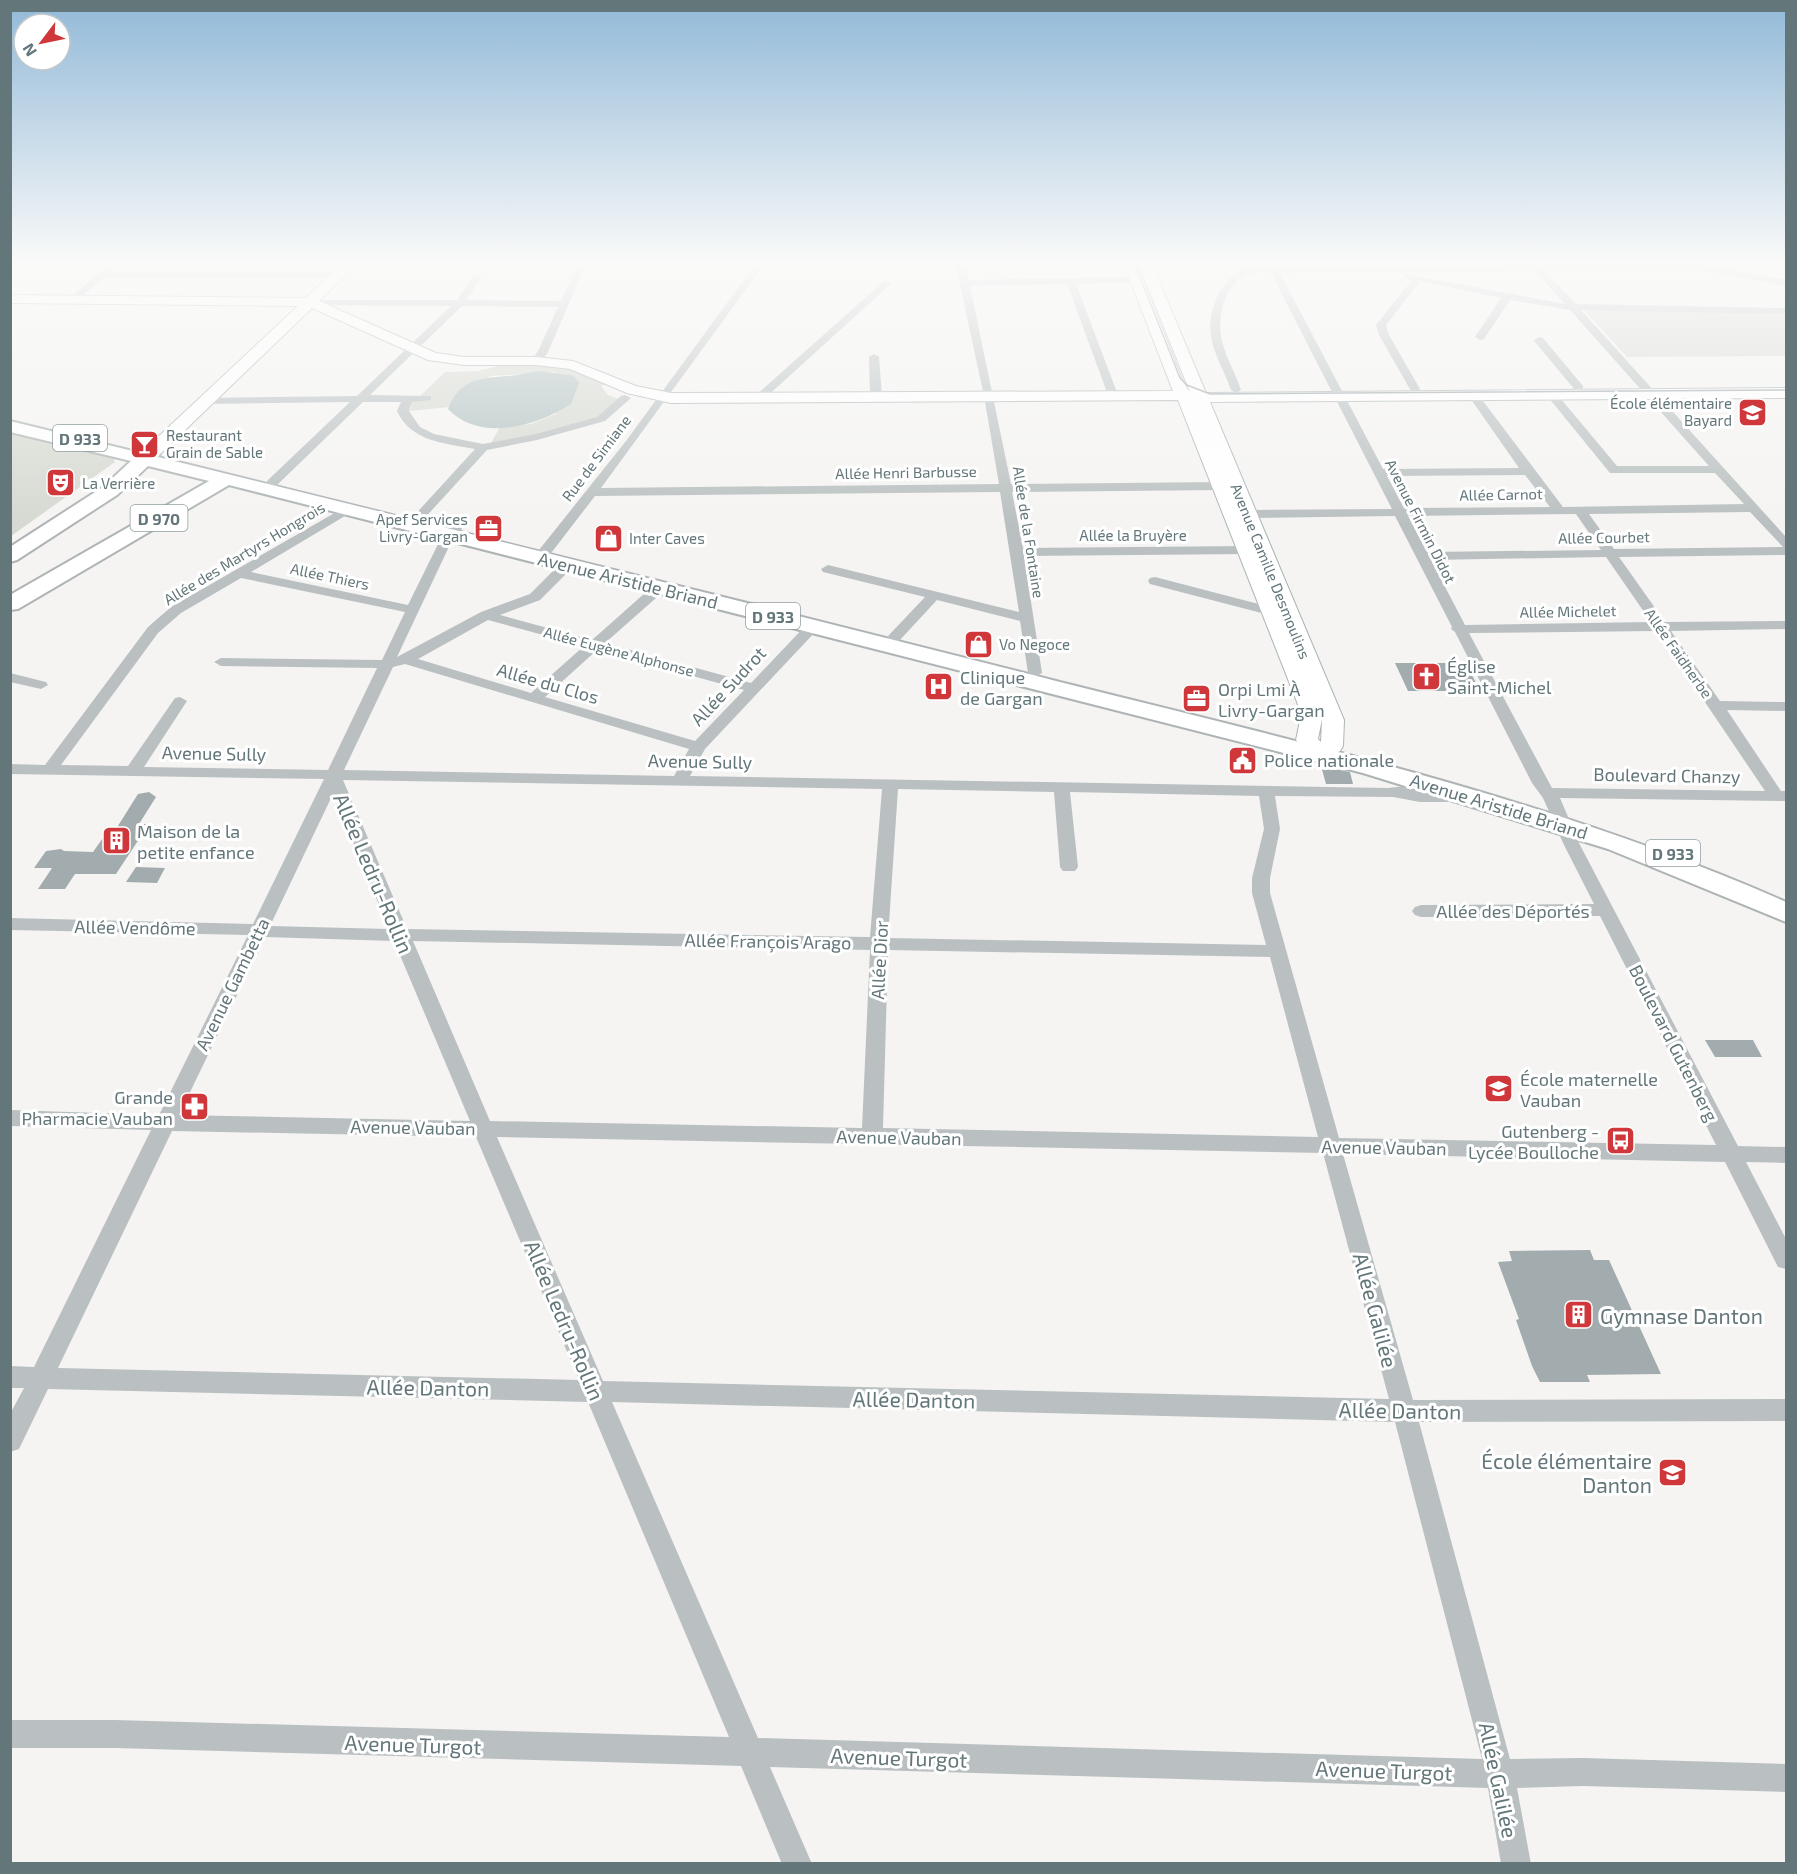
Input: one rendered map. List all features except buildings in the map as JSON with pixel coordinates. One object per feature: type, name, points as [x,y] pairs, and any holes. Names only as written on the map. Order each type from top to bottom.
[{"type":"main road","name":"D 970","points":[[10,556],[110,490],[261,349]]},
{"type":"main road","points":[[1166,349],[1187,394]]},
{"type":"main road","points":[[1172,349],[1187,394]]},
{"type":"main road","points":[[413,350],[449,360],[536,361],[573,365],[632,390],[664,398],[1336,393],[1415,389],[1579,388],[1786,393]]},
{"type":"main road","points":[[1187,394],[1236,390],[1473,395],[1552,394],[1786,385]]},
{"type":"main road","name":"Avenue Camille Desmoulins","points":[[1187,394],[1312,712],[1319,747]]},
{"type":"main road","name":"Avenue Camille Desmoulins","points":[[1187,394],[1248,514],[1333,720],[1319,747]]},
{"type":"main road","name":"D 933","points":[[10,421],[148,456]]},
{"type":"main road","name":"D 933","points":[[10,426],[148,456]]},
{"type":"main road","name":"Avenue Aristide Briand","points":[[148,456],[272,483],[417,519],[452,531]]},
{"type":"main road","name":"D 970","points":[[10,604],[223,473]]},
{"type":"main road","name":"Avenue Aristide Briand","points":[[223,473],[349,510],[452,531],[1035,673],[1556,810],[1646,842],[1786,901]]},
{"type":"main road","name":"Avenue Aristide Briand","points":[[543,554],[567,565],[659,588],[1319,747],[1470,797],[1556,810],[1660,859],[1786,913]]},
{"type":"street","points":[[536,361],[544,349]]},
{"type":"street","name":"Rue de Simiane","points":[[543,554],[656,405],[664,398],[665,391],[696,349]]},
{"type":"street","points":[[760,397],[813,349]]},
{"type":"street","name":"Allée de la Fontaine","points":[[979,349],[1017,552],[1035,673]]},
{"type":"street","points":[[1096,349],[1113,395]]},
{"type":"street","points":[[1221,349],[1236,390]]},
{"type":"street","name":"Avenue Firmin Didot","points":[[1314,349],[1458,629],[1556,810]]},
{"type":"street","points":[[1392,349],[1415,389]]},
{"type":"street","points":[[1547,349],[1579,388]]},
{"type":"street","points":[[1610,349],[1786,544]]},
{"type":"street","points":[[272,483],[413,350]]},
{"type":"street","points":[[874,357],[876,397]]},
{"type":"street","points":[[1552,394],[1614,470],[1720,470]]},
{"type":"street","points":[[1473,395],[1559,510]]},
{"type":"street","points":[[207,401],[427,398]]},
{"type":"street","points":[[407,399],[403,411],[407,420],[416,429],[431,436],[483,447],[537,437],[601,419],[625,398]]},
{"type":"street","points":[[417,519],[483,447]]},
{"type":"street","points":[[1378,473],[1528,471]]},
{"type":"street","name":"Allée Henri Barbusse","points":[[591,492],[1222,486]]},
{"type":"street","name":"Allée Carnot","points":[[1248,514],[1755,508]]},
{"type":"street","name":"Allée des Martyrs Hongrois","points":[[49,770],[153,630],[176,610],[349,510]]},
{"type":"street","name":"Allée Faidherbe","points":[[1580,510],[1659,627],[1781,796]]},
{"type":"street","name":"Avenue Gambetta","points":[[10,1441],[452,531]]},
{"type":"street","name":"Allée la Bruyère","points":[[1017,552],[1248,550]]},
{"type":"street","name":"Allée Courbet","points":[[1421,556],[1786,552]]},
{"type":"street","points":[[406,660],[486,615],[535,597],[567,565]]},
{"type":"street","points":[[828,569],[1026,618]]},
{"type":"street","name":"Allée Thiers","points":[[240,574],[413,610]]},
{"type":"street","points":[[1155,580],[1273,612]]},
{"type":"street","points":[[533,699],[659,588]]},
{"type":"street","points":[[894,638],[933,596]]},
{"type":"street","name":"Allée Eugène Alphonse","points":[[486,615],[753,688]]},
{"type":"street","name":"Allée Michelet","points":[[1458,629],[1786,625]]},
{"type":"street","name":"Allée Sudrot","points":[[680,779],[698,747],[813,626]]},
{"type":"street","name":"Allée du Clos","points":[[221,662],[386,664],[406,660],[698,747]]},
{"type":"street","points":[[10,677],[41,685]]},
{"type":"street","points":[[133,771],[180,701]]},
{"type":"street","points":[[1716,705],[1786,706]]},
{"type":"street","name":"Avenue Sully","points":[[10,769],[333,776],[680,779],[890,785],[1388,793],[1420,797],[1470,797]]},
{"type":"street","name":"Allée Ledru-Rollin","points":[[333,776],[797,1863]]},
{"type":"street","name":"Avenue Sully","points":[[1388,793],[1412,790],[1416,784],[1413,779]]},
{"type":"street","name":"Allée Dior","points":[[872,1137],[879,943],[890,785]]},
{"type":"street","points":[[1062,788],[1069,867]]},
{"type":"street","name":"Allée Galilée","points":[[1266,792],[1272,829],[1261,878],[1261,893],[1404,1411],[1500,1774],[1516,1863]]},
{"type":"street","name":"Boulevard Chanzy","points":[[1556,810],[1781,796]]},
{"type":"street","name":"Boulevard Gutenberg","points":[[1556,810],[1605,910],[1786,1260]]},
{"type":"street","name":"Allée des Déportés","points":[[1421,911],[1605,910]]},
{"type":"street","name":"Allée Vendôme","points":[[10,924],[259,930]]},
{"type":"street","name":"Allée François Arago","points":[[259,930],[401,935],[1278,951]]},
{"type":"street","name":"Avenue Vauban","points":[[10,1118],[165,1121],[234,1125],[484,1128],[1786,1155]]},
{"type":"street","name":"Allée Danton","points":[[10,1377],[1404,1411],[1786,1410]]},
{"type":"street","name":"Avenue Turgot","points":[[10,1734],[127,1734],[750,1754],[1500,1774],[1583,1772],[1786,1778]]},
{"type":"shaded area","points":[[1620,349],[1786,349],[1786,356],[1627,357]]},
{"type":"shaded area","points":[[510,363],[545,364],[578,369],[605,384],[601,386],[608,395],[619,399],[597,418],[536,435],[491,443],[500,427],[531,424],[556,414],[556,372],[490,376],[449,407],[410,411],[412,401],[431,396],[420,396],[445,372],[478,371]]},
{"type":"shaded area","points":[[541,371],[574,376],[579,383],[571,404],[542,419],[509,428],[492,428],[476,426],[461,419],[448,409],[458,391],[472,382]]},
{"type":"shaded area","points":[[11,431],[113,457],[115,462],[11,536]]},
{"type":"tram line","points":[[1169,349],[1180,378],[1187,385],[1210,394],[1786,390]]},
{"type":"place","name":"École élémentaire Bayard","points":[[1753,412]]},
{"type":"place","name":"Restaurant Grain de Sable","points":[[145,444]]},
{"type":"place","name":"La Verrière","points":[[61,483]]},
{"type":"place","name":"Apef Services Livry-Gargan","points":[[489,528]]},
{"type":"place","name":"Inter Caves","points":[[608,538]]},
{"type":"place","name":"Vo Negoce","points":[[978,644]]},
{"type":"place","name":"Église Saint-Michel","points":[[1426,676]]},
{"type":"place","name":"Clinique de Gargan","points":[[939,687]]},
{"type":"place","name":"Orpi Lmi À Livry-Gargan","points":[[1197,699]]},
{"type":"place","name":"Police nationale","points":[[1243,760]]},
{"type":"place","name":"Maison de la petite enfance","points":[[116,841]]},
{"type":"place","name":"École maternelle Vauban","points":[[1499,1089]]},
{"type":"place","name":"Grande Pharmacie Vauban","points":[[194,1107]]},
{"type":"place","name":"Gutenberg - Lycée Boulloche","points":[[1620,1141]]},
{"type":"place","name":"Gymnase Danton","points":[[1579,1315]]},
{"type":"place","name":"École élémentaire Danton","points":[[1673,1472]]}]
